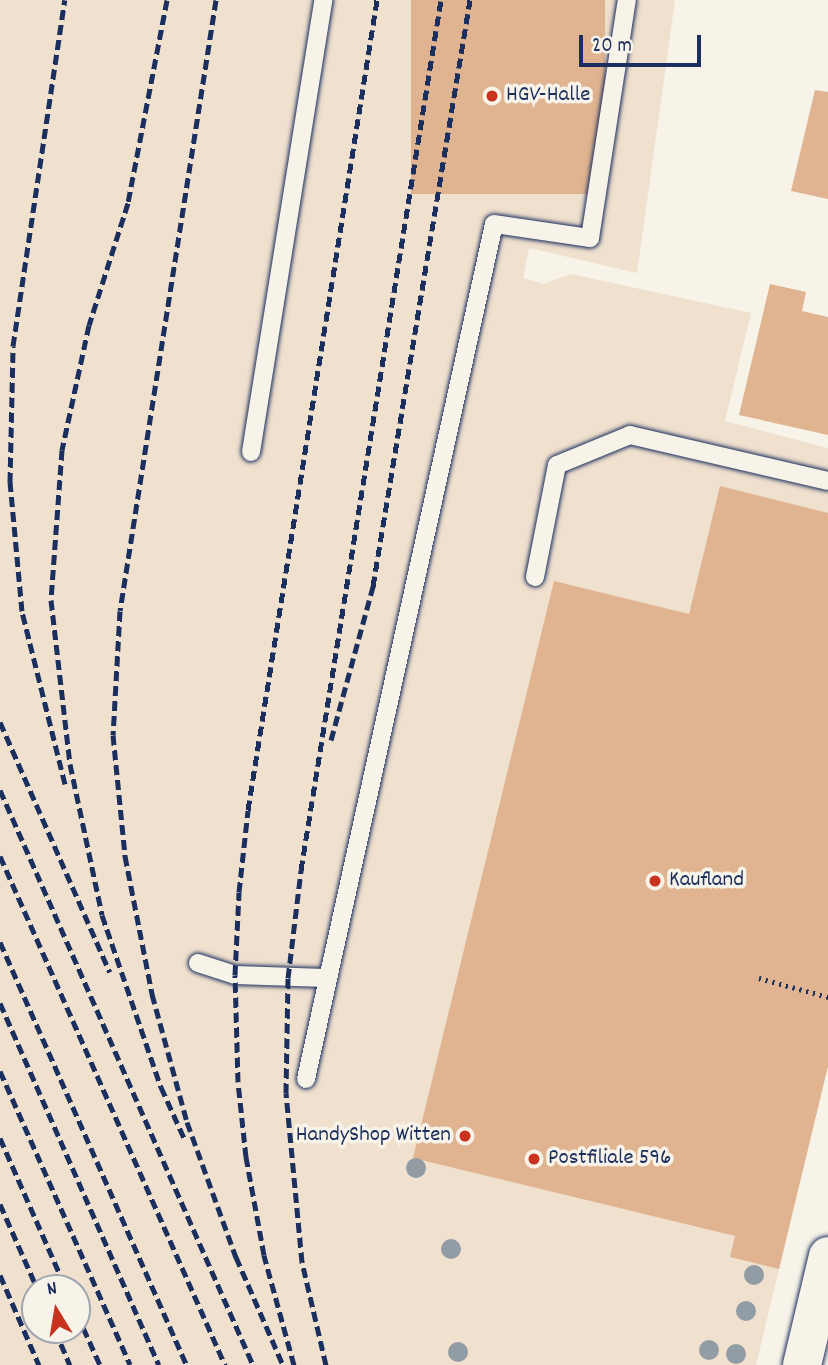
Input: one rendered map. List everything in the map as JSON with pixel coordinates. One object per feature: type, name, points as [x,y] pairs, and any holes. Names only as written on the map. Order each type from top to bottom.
[{"type":"street","points":[[802,1365],[828,1256]]},
{"type":"lane","points":[[251,452],[323,0]]},
{"type":"lane","points":[[306,1079],[326,978],[494,224],[590,238],[627,0]]},
{"type":"lane","points":[[536,577],[557,465],[630,435],[828,481]]},
{"type":"lane","points":[[198,963],[235,975],[326,978]]},
{"type":"path","points":[[759,978],[828,997]]},
{"type":"shaded area","points":[[0,0],[675,0],[637,273],[529,248],[523,278],[543,284],[571,274],[751,313],[725,421],[828,448],[828,1066],[756,1365],[0,1365]]},
{"type":"building","name":"HGV-Halle","points":[[411,0],[605,0],[605,194],[411,194]]},
{"type":"building","points":[[815,90],[828,92],[828,199],[791,191]]},
{"type":"building","points":[[770,284],[806,292],[802,311],[828,317],[828,435],[739,415]]},
{"type":"building","name":"Kaufland","points":[[720,486],[828,513],[828,1066],[779,1269],[730,1257],[735,1236],[413,1158],[554,581],[689,614]]},
{"type":"railway","points":[[65,0],[13,346],[10,482],[22,611],[65,784]]},
{"type":"railway","points":[[167,0],[128,203],[89,325],[62,450],[51,600],[70,764],[102,915],[161,1087],[184,1138]]},
{"type":"railway","points":[[216,0],[120,611],[113,735],[125,856],[152,994],[187,1122],[236,1257],[283,1365]]},
{"type":"railway","points":[[294,1365],[264,1255],[246,1157],[238,1082],[235,975],[239,892],[248,810],[377,0]]},
{"type":"railway","points":[[326,1365],[302,1262],[286,1093],[288,978],[301,870],[441,0]]},
{"type":"railway","points":[[331,740],[373,586],[470,0]]},
{"type":"railway","points":[[0,722],[110,972]]},
{"type":"railway","points":[[0,790],[253,1365]]},
{"type":"railway","points":[[0,856],[225,1365]]},
{"type":"railway","points":[[0,942],[187,1365]]},
{"type":"railway","points":[[0,1003],[159,1365]]},
{"type":"railway","points":[[0,1071],[130,1365]]},
{"type":"railway","points":[[0,1138],[60,1274]]},
{"type":"railway","points":[[0,1204],[31,1274]]},
{"type":"railway","points":[[0,1275],[39,1365]]},
{"type":"railway","points":[[61,1344],[70,1365]]},
{"type":"railway","points":[[91,1344],[100,1365]]},
{"type":"place","name":"HGV-Halle","points":[[492,96]]},
{"type":"place","name":"Kaufland","points":[[655,881]]},
{"type":"place","name":"HandyShop Witten","points":[[465,1136]]},
{"type":"place","name":"Postfiliale 596","points":[[534,1159]]}]
